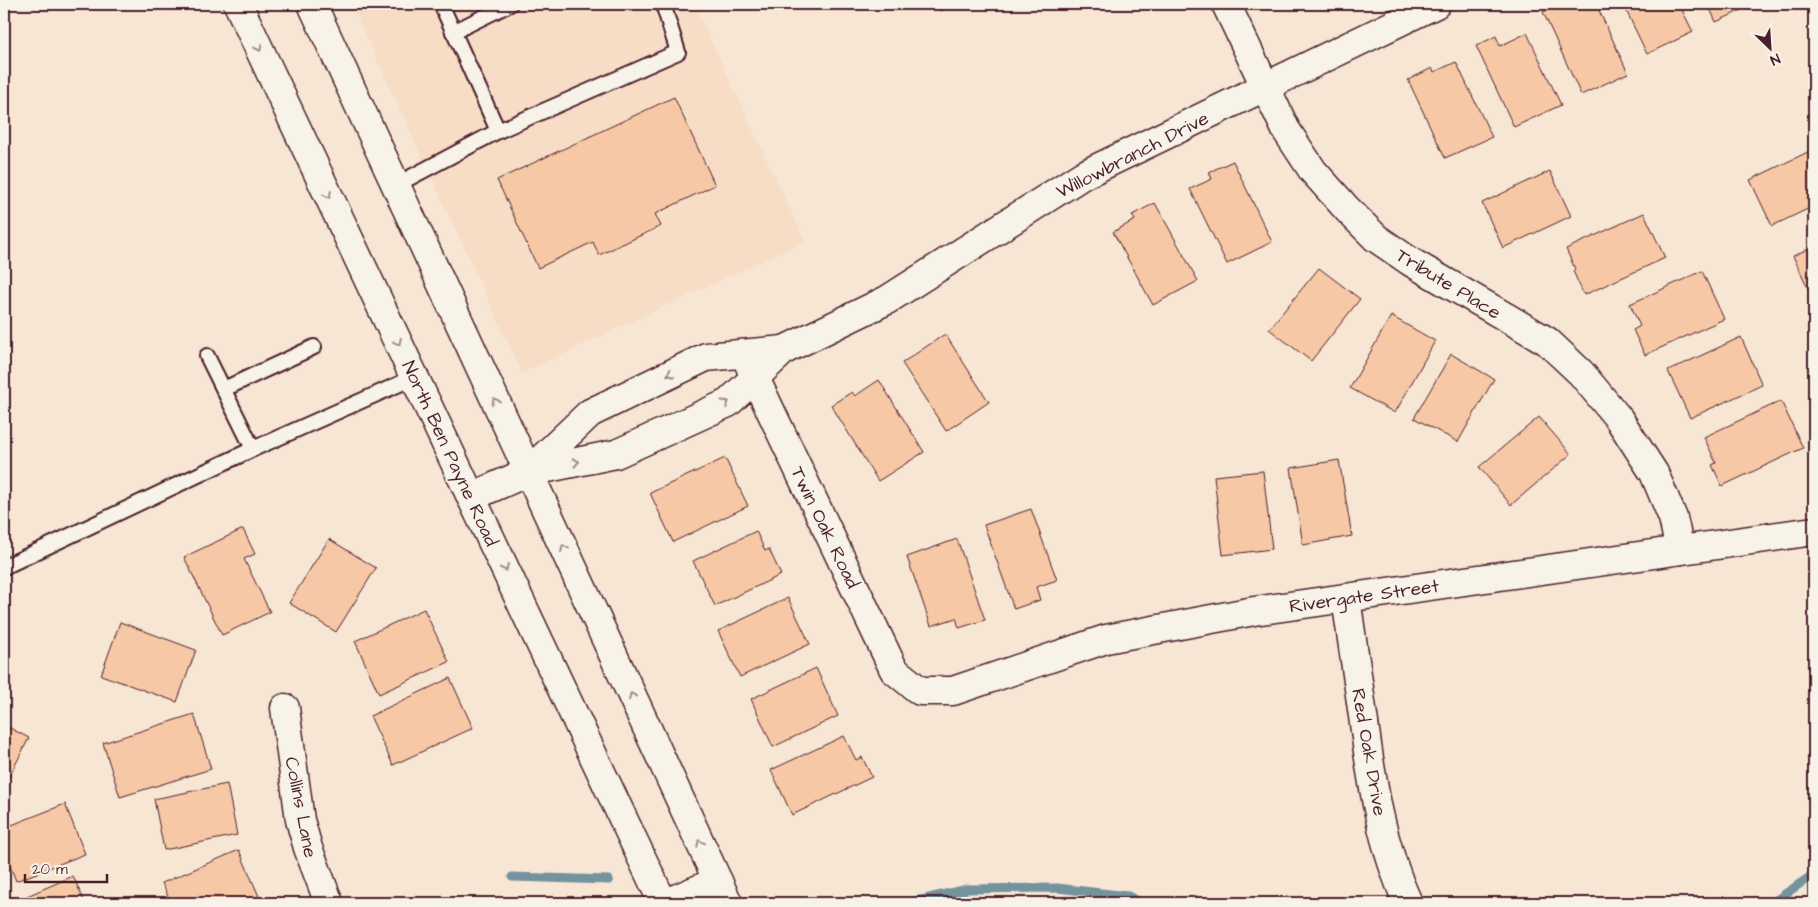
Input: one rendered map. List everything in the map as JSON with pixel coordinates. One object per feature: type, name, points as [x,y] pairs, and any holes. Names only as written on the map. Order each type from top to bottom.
[{"type":"street","name":"North Ben Payne Road","points":[[238,4],[665,903]]},
{"type":"street","points":[[312,4],[723,892],[665,903]]},
{"type":"street","name":"Tribute Place","points":[[1226,4],[1286,130],[1313,171],[1376,238],[1411,262],[1547,341],[1581,373],[1619,419],[1654,473],[1673,518],[1680,550]]},
{"type":"street","name":"Willowbranch Drive","points":[[471,497],[528,472],[616,454],[728,403],[750,366],[887,300],[1083,175],[1436,4]]},
{"type":"street","name":"Willowbranch Drive","points":[[528,472],[590,413],[706,357],[750,366]]},
{"type":"street","name":"Twin Oak Road","points":[[750,366],[894,670],[920,691]]},
{"type":"street","name":"Rivergate Street","points":[[920,691],[953,690],[1106,639],[1254,611],[1814,531]]},
{"type":"street","name":"Red Oak Drive","points":[[1346,598],[1370,770],[1383,830],[1400,886],[1408,903]]},
{"type":"street","name":"Collins Lane","points":[[285,708],[300,820],[308,848],[329,903]]},
{"type":"lane","points":[[440,4],[498,131]]},
{"type":"lane","points":[[453,32],[510,4]]},
{"type":"lane","points":[[396,186],[498,131],[678,52],[663,4]]},
{"type":"lane","points":[[224,389],[314,347]]},
{"type":"lane","points":[[207,356],[253,449]]},
{"type":"lane","points":[[4,567],[253,449],[415,377]]},
{"type":"shaded area","points":[[351,4],[694,4],[805,241],[522,373]]},
{"type":"building","points":[[937,4],[957,4],[940,11]]},
{"type":"building","points":[[1560,4],[1570,4],[1572,7],[1579,4],[1596,4],[1628,73],[1581,95],[1543,12]]},
{"type":"building","points":[[1623,4],[1679,4],[1693,32],[1647,54]]},
{"type":"building","points":[[1708,4],[1755,4],[1716,22]]},
{"type":"building","points":[[1527,33],[1561,105],[1514,127],[1476,46],[1496,36],[1500,46]]},
{"type":"building","points":[[1456,62],[1492,137],[1445,158],[1408,80],[1432,68],[1434,72]]},
{"type":"building","points":[[674,97],[715,185],[655,214],[661,226],[599,255],[593,242],[538,268],[497,180]]},
{"type":"building","points":[[1814,149],[1814,206],[1772,226],[1750,180]]},
{"type":"building","points":[[1233,161],[1272,242],[1227,264],[1190,189],[1212,179],[1209,172]]},
{"type":"building","points":[[1550,171],[1571,216],[1503,248],[1482,203]]},
{"type":"building","points":[[1155,203],[1198,281],[1153,305],[1113,232],[1135,220],[1132,215]]},
{"type":"building","points":[[1644,213],[1665,258],[1584,295],[1566,249]]},
{"type":"building","points":[[1814,246],[1814,301],[1793,256]]},
{"type":"building","points":[[1319,268],[1360,299],[1311,361],[1269,329]]},
{"type":"building","points":[[1702,271],[1724,319],[1645,355],[1633,330],[1640,326],[1630,304]]},
{"type":"building","points":[[1391,316],[1435,341],[1395,413],[1350,388]]},
{"type":"building","points":[[945,334],[989,402],[946,431],[902,363]]},
{"type":"building","points":[[1741,337],[1762,385],[1690,418],[1668,371]]},
{"type":"building","points":[[1451,354],[1494,379],[1458,442],[1414,418]]},
{"type":"building","points":[[879,380],[924,452],[878,481],[831,405],[852,392],[855,396]]},
{"type":"building","points":[[1781,401],[1803,448],[1722,486],[1712,465],[1716,463],[1704,437]]},
{"type":"building","points":[[1539,417],[1571,454],[1511,505],[1479,467]]},
{"type":"building","points":[[725,458],[748,506],[673,542],[650,493]]},
{"type":"building","points":[[1339,460],[1352,536],[1303,545],[1291,468]]},
{"type":"building","points":[[1263,471],[1272,549],[1223,555],[1214,476]]},
{"type":"building","points":[[1031,509],[1057,580],[1036,587],[1040,600],[1014,609],[984,525]]},
{"type":"building","points":[[243,529],[255,554],[244,559],[270,612],[222,635],[184,557]]},
{"type":"building","points":[[756,531],[765,551],[769,549],[781,575],[715,606],[693,561]]},
{"type":"building","points":[[329,539],[376,568],[336,632],[289,603]]},
{"type":"building","points":[[957,539],[985,620],[959,628],[956,618],[931,626],[907,557]]},
{"type":"building","points":[[1814,594],[1814,629],[1809,595]]},
{"type":"building","points":[[788,598],[810,644],[740,677],[718,631]]},
{"type":"building","points":[[424,609],[449,662],[379,694],[355,641]]},
{"type":"building","points":[[120,622],[196,650],[177,702],[101,675]]},
{"type":"building","points":[[816,668],[838,716],[773,747],[751,699]]},
{"type":"building","points":[[450,678],[473,728],[393,765],[370,716]]},
{"type":"building","points":[[194,714],[211,769],[120,797],[103,743]]},
{"type":"building","points":[[4,725],[29,738],[4,787]]},
{"type":"building","points":[[844,736],[856,760],[862,757],[872,777],[792,815],[771,770]]},
{"type":"building","points":[[227,784],[237,835],[164,850],[154,799]]},
{"type":"building","points":[[65,804],[85,854],[16,881],[4,850],[4,828]]},
{"type":"building","points":[[239,850],[261,901],[256,903],[171,903],[162,883]]},
{"type":"building","points":[[73,876],[85,903],[11,903]]},
{"type":"waterway","points":[[1772,903],[1814,874]]},
{"type":"waterway","points":[[512,877],[609,880]]},
{"type":"waterway","points":[[908,903],[967,889],[1057,888],[1128,896],[1142,903]]}]
